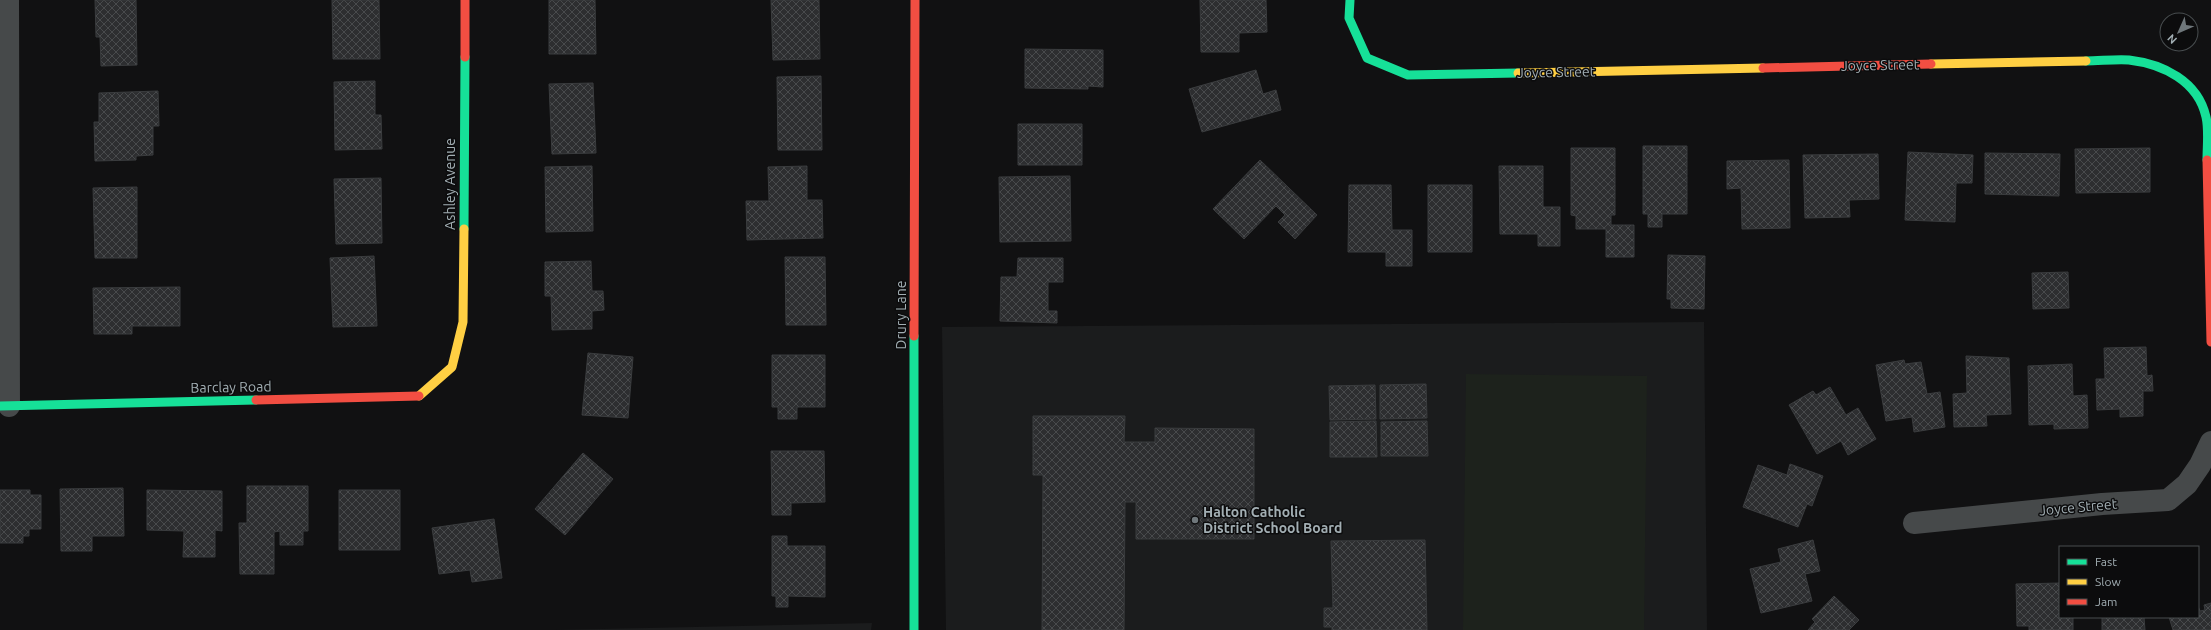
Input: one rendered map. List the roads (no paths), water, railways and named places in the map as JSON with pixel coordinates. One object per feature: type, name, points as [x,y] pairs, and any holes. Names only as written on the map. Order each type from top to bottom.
[{"type":"street","points":[[4,406],[8,0]]},
{"type":"street","name":"Ashley Avenue","points":[[452,367],[463,322],[465,0]]},
{"type":"street","name":"Drury Lane","points":[[914,630],[915,0]]},
{"type":"street","name":"Joyce Street","points":[[1350,0],[1350,18],[1367,58],[1408,75],[2129,60],[2154,65],[2177,74],[2196,91],[2206,117],[2211,342]]},
{"type":"street","name":"Barclay Road","points":[[4,406],[421,396],[452,367]]},
{"type":"street","name":"Joyce Street","points":[[1914,523],[2102,504],[2168,500],[2187,484],[2200,465],[2211,442]]},
{"type":"place","name":"Halton Catholic District School Board","points":[[1195,520]]}]
